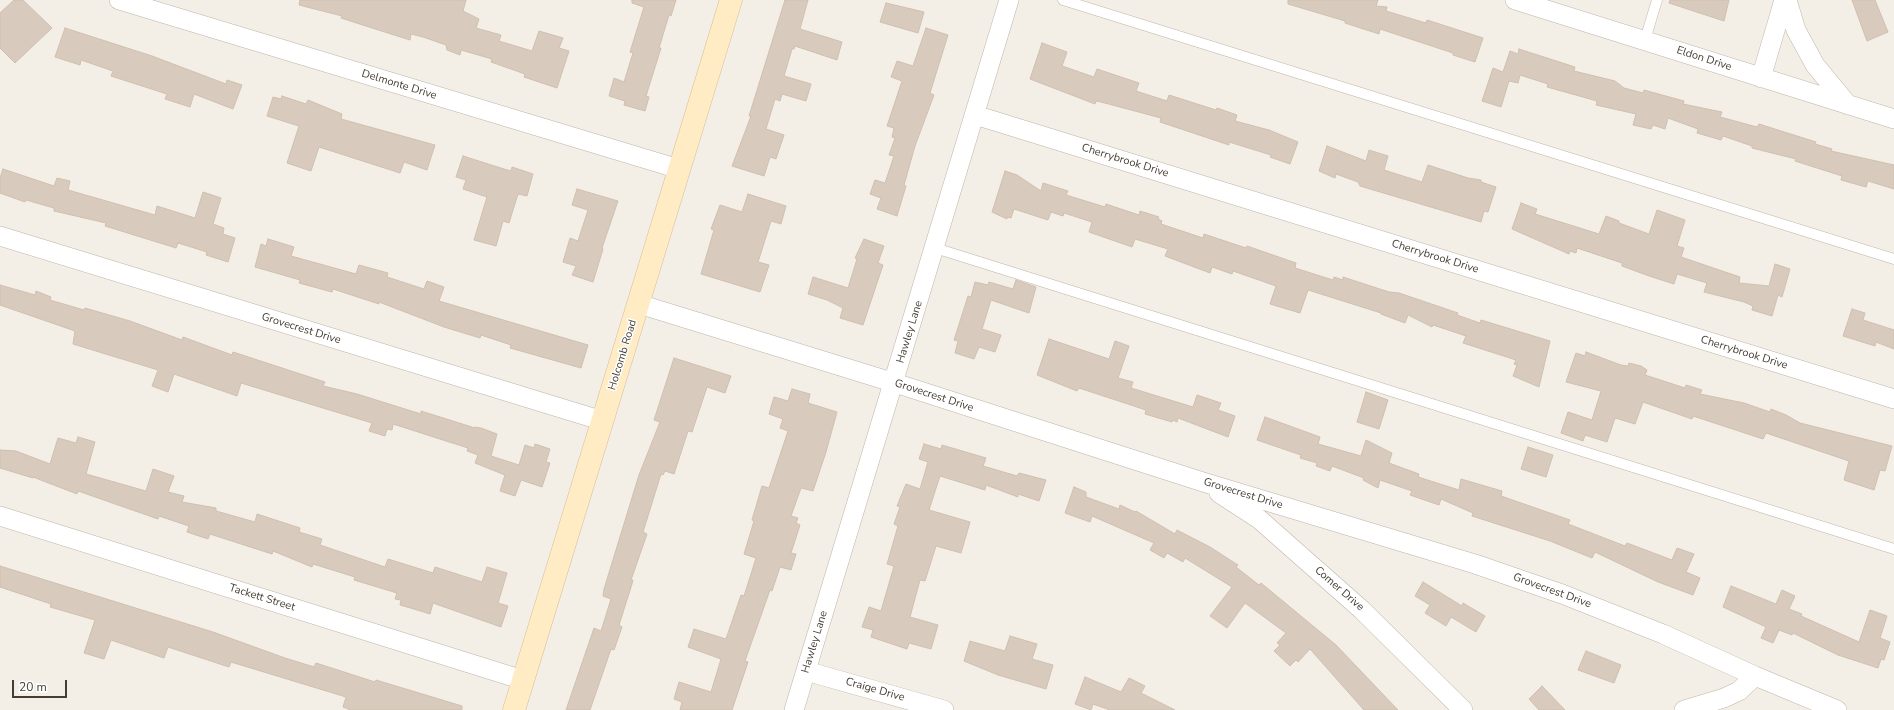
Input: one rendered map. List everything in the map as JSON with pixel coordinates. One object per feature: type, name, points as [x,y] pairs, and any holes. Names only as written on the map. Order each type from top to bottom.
[{"type":"street","name":"Delmonte Drive","points":[[120,0],[679,169]]},
{"type":"street","name":"Holcomb Road","points":[[514,710],[731,0]]},
{"type":"street","name":"Hawley Lane","points":[[794,710],[895,383],[1009,0]]},
{"type":"street","name":"Eldon Drive","points":[[1515,0],[1894,119]]},
{"type":"street","points":[[1761,78],[1784,0]]},
{"type":"street","points":[[1787,0],[1796,30],[1815,65],[1848,105]]},
{"type":"street","name":"Cherrybrook Drive","points":[[975,114],[1894,400]]},
{"type":"street","name":"Grovecrest Drive","points":[[0,236],[603,422]]},
{"type":"street","name":"Grovecrest Drive","points":[[639,304],[895,383],[1203,482],[1476,564],[1562,594],[1663,634],[1755,676],[1837,710]]},
{"type":"street","name":"Comer Drive","points":[[1203,482],[1259,519],[1362,610],[1462,710]]},
{"type":"street","name":"Tackett Street","points":[[0,516],[523,680]]},
{"type":"street","name":"Craige Drive","points":[[806,671],[944,710]]},
{"type":"street","points":[[1684,710],[1724,698],[1739,691],[1755,676]]},
{"type":"lane","points":[[1063,0],[1894,259]]},
{"type":"lane","points":[[1645,40],[1657,0]]},
{"type":"lane","points":[[935,248],[1894,549]]},
{"type":"building","points":[[14,0],[23,0],[52,28],[15,63],[0,48],[0,13]]},
{"type":"building","points":[[300,0],[466,0],[463,11],[479,19],[476,28],[501,35],[499,41],[532,51],[539,31],[563,38],[559,48],[569,51],[557,88],[524,77],[525,74],[491,62],[492,59],[461,50],[460,55],[447,50],[446,45],[411,34],[410,40],[341,18],[342,16],[299,5]]},
{"type":"building","points":[[632,0],[676,0],[671,16],[669,15],[659,48],[661,48],[646,96],[649,97],[645,111],[624,105],[625,101],[609,96],[614,78],[624,82],[633,53],[630,52],[644,7],[632,3]]},
{"type":"building","points":[[785,0],[808,0],[800,29],[842,42],[837,60],[795,46],[794,49],[792,49],[784,76],[811,84],[806,101],[782,94],[780,101],[775,99],[766,129],[784,135],[776,159],[770,157],[764,176],[732,166],[751,116],[749,116]]},
{"type":"building","points":[[1288,0],[1378,0],[1376,6],[1387,7],[1386,11],[1426,23],[1427,20],[1483,38],[1475,62],[1453,55],[1453,53],[1380,29],[1379,34],[1345,23],[1345,21],[1288,4]]},
{"type":"building","points":[[1670,0],[1729,0],[1724,21],[1669,3]]},
{"type":"building","points":[[1852,0],[1875,0],[1888,32],[1867,41]]},
{"type":"building","points":[[886,3],[924,12],[918,33],[880,22]]},
{"type":"building","points":[[65,28],[152,56],[226,84],[227,80],[242,85],[233,109],[194,94],[190,107],[165,99],[167,94],[111,76],[113,71],[81,60],[80,65],[55,57]]},
{"type":"building","points":[[926,28],[948,35],[930,93],[934,95],[915,146],[904,185],[906,186],[897,216],[877,209],[881,198],[870,194],[875,180],[885,183],[894,156],[889,155],[895,138],[892,137],[894,128],[887,126],[902,81],[891,77],[897,61],[913,66]]},
{"type":"building","points":[[1042,43],[1067,52],[1062,66],[1094,77],[1097,69],[1139,83],[1136,91],[1167,101],[1169,95],[1216,110],[1217,108],[1237,115],[1235,121],[1269,130],[1298,142],[1290,164],[1270,157],[1271,155],[1229,142],[1229,145],[1160,122],[1161,118],[1101,102],[1096,101],[1095,104],[1030,79]]},
{"type":"building","points":[[1519,49],[1575,67],[1574,71],[1615,81],[1624,88],[1643,93],[1644,90],[1684,101],[1683,104],[1722,112],[1720,117],[1757,127],[1759,124],[1816,142],[1815,144],[1832,149],[1831,151],[1894,165],[1894,189],[1868,181],[1866,187],[1841,180],[1842,176],[1795,161],[1796,159],[1752,148],[1752,146],[1723,136],[1721,140],[1697,133],[1698,129],[1668,118],[1665,129],[1653,125],[1651,129],[1633,125],[1636,114],[1596,105],[1597,101],[1547,87],[1548,84],[1520,75],[1518,83],[1509,81],[1501,107],[1482,101],[1493,68],[1503,72],[1510,51],[1518,54]]},
{"type":"building","points":[[282,96],[306,104],[308,100],[342,114],[341,119],[435,145],[427,170],[404,162],[400,173],[319,147],[311,171],[287,163],[299,126],[267,116],[273,97],[281,99]]},
{"type":"building","points":[[1327,146],[1366,161],[1369,150],[1388,156],[1384,170],[1422,182],[1428,165],[1468,178],[1481,180],[1481,182],[1496,187],[1488,212],[1484,211],[1481,222],[1360,186],[1358,182],[1336,174],[1335,178],[1319,171]]},
{"type":"building","points":[[463,156],[511,171],[512,167],[533,174],[527,196],[518,194],[509,223],[503,221],[496,246],[474,240],[487,197],[463,189],[466,180],[456,177]]},
{"type":"building","points":[[3,169],[54,186],[57,178],[70,181],[68,190],[155,215],[157,206],[195,218],[203,192],[221,198],[213,224],[224,228],[223,234],[235,238],[228,262],[206,255],[207,252],[178,243],[176,248],[105,226],[106,223],[54,211],[54,208],[26,200],[25,202],[0,193],[0,178]]},
{"type":"building","points":[[1005,171],[1017,175],[1041,191],[1043,183],[1068,191],[1066,195],[1105,207],[1106,204],[1139,215],[1140,211],[1159,217],[1158,219],[1162,221],[1161,224],[1203,238],[1204,234],[1246,248],[1247,246],[1296,263],[1295,268],[1333,280],[1334,277],[1343,280],[1343,277],[1389,292],[1399,293],[1458,313],[1457,315],[1480,323],[1481,320],[1550,341],[1539,387],[1513,376],[1517,365],[1514,364],[1516,360],[1463,343],[1466,336],[1433,325],[1432,327],[1408,315],[1405,323],[1381,313],[1308,290],[1300,313],[1270,304],[1276,286],[1233,271],[1232,274],[1212,267],[1210,273],[1165,256],[1168,249],[1135,239],[1132,247],[1089,232],[1092,222],[1064,213],[1063,216],[1051,212],[1048,220],[1014,209],[1011,218],[1007,217],[1007,219],[992,212]]},
{"type":"building","points":[[577,189],[618,201],[602,248],[603,249],[593,282],[572,275],[576,266],[563,262],[570,238],[578,241],[588,210],[572,205]]},
{"type":"building","points":[[748,194],[786,206],[781,224],[771,221],[758,262],[769,265],[760,292],[701,274],[714,230],[711,229],[720,205],[742,212]]},
{"type":"building","points":[[1521,203],[1537,209],[1535,214],[1599,234],[1606,216],[1619,221],[1619,223],[1649,234],[1657,210],[1685,220],[1677,246],[1684,248],[1681,257],[1740,277],[1739,283],[1769,286],[1775,264],[1790,269],[1782,297],[1778,295],[1772,316],[1752,310],[1753,306],[1744,302],[1704,292],[1707,283],[1677,274],[1674,284],[1622,266],[1622,263],[1577,248],[1576,253],[1570,251],[1569,254],[1512,229]]},
{"type":"building","points":[[268,239],[294,247],[291,256],[356,274],[359,265],[388,273],[387,277],[424,289],[427,281],[444,287],[439,301],[588,345],[581,368],[510,348],[511,345],[481,335],[480,338],[444,327],[379,302],[379,304],[333,289],[332,292],[299,283],[300,280],[255,267],[261,244],[266,246]]},
{"type":"building","points":[[864,239],[884,246],[878,263],[883,265],[863,325],[840,318],[843,308],[827,300],[808,294],[813,277],[848,288],[857,259],[855,258]]},
{"type":"building","points":[[1016,280],[1036,287],[1029,313],[991,300],[982,329],[1001,335],[995,352],[979,347],[974,359],[955,353],[958,341],[954,340],[968,296],[971,297],[975,282],[988,285],[989,282],[1013,289]]},
{"type":"building","points":[[0,285],[35,295],[36,291],[51,297],[50,300],[130,321],[182,340],[183,337],[232,355],[233,352],[325,382],[323,386],[357,394],[421,414],[421,411],[475,428],[481,428],[497,434],[491,456],[519,465],[525,445],[534,448],[535,444],[550,449],[546,462],[550,463],[542,487],[521,480],[515,496],[500,491],[505,475],[475,463],[478,455],[467,451],[468,448],[393,424],[392,430],[387,429],[385,436],[369,431],[372,423],[241,383],[237,396],[174,374],[168,392],[152,386],[158,370],[73,344],[75,331],[0,305]]},
{"type":"building","points":[[1852,309],[1865,313],[1863,320],[1894,330],[1894,349],[1876,342],[1875,346],[1843,336]]},
{"type":"building","points":[[1049,339],[1109,359],[1115,341],[1129,346],[1118,378],[1133,382],[1131,388],[1193,407],[1197,395],[1221,403],[1218,410],[1235,416],[1228,437],[1178,418],[1177,422],[1173,420],[1172,422],[1145,414],[1146,410],[1079,388],[1077,391],[1037,375]]},
{"type":"building","points":[[1586,352],[1621,365],[1628,366],[1629,363],[1641,366],[1647,370],[1645,375],[1685,388],[1686,385],[1702,390],[1700,394],[1744,403],[1770,412],[1771,409],[1800,423],[1892,446],[1885,471],[1880,470],[1874,490],[1844,480],[1849,461],[1766,433],[1763,439],[1693,416],[1692,419],[1643,402],[1635,424],[1615,418],[1607,442],[1585,435],[1583,441],[1561,433],[1568,412],[1592,420],[1601,391],[1566,382],[1576,353],[1585,356]]},
{"type":"building","points":[[674,358],[731,376],[725,393],[707,387],[692,432],[688,431],[674,474],[665,471],[663,475],[661,474],[643,532],[647,534],[631,580],[633,580],[619,625],[622,627],[614,650],[611,649],[590,710],[566,710],[594,628],[601,631],[611,599],[603,596],[604,589],[639,475],[660,422],[654,420]]},
{"type":"building","points":[[792,389],[810,394],[808,403],[837,412],[813,491],[801,488],[791,516],[798,518],[796,523],[800,525],[791,553],[796,554],[791,570],[780,567],[772,591],[770,590],[745,661],[748,662],[732,710],[680,710],[682,702],[674,699],[679,682],[711,692],[721,659],[688,647],[694,629],[726,639],[741,595],[744,596],[756,558],[744,554],[754,521],[752,520],[762,486],[769,488],[788,431],[780,428],[783,419],[769,414],[774,397],[788,401]]},
{"type":"building","points":[[1366,392],[1388,400],[1379,429],[1357,422]]},
{"type":"building","points":[[1265,417],[1320,437],[1318,444],[1361,456],[1366,440],[1392,453],[1389,463],[1419,474],[1418,477],[1459,490],[1461,479],[1502,491],[1501,496],[1570,520],[1568,524],[1625,546],[1627,543],[1672,560],[1677,548],[1694,554],[1686,572],[1700,578],[1693,595],[1658,582],[1595,552],[1592,558],[1550,541],[1472,516],[1473,513],[1441,499],[1439,505],[1410,495],[1412,491],[1380,480],[1378,488],[1363,480],[1364,478],[1332,466],[1330,471],[1316,466],[1317,463],[1300,458],[1301,455],[1257,440]]},
{"type":"building","points":[[78,437],[95,442],[86,474],[146,491],[153,469],[174,476],[168,492],[184,496],[182,502],[216,508],[216,511],[255,522],[257,514],[300,528],[299,532],[322,539],[320,545],[385,567],[388,559],[433,573],[435,567],[482,582],[487,567],[507,573],[498,603],[508,606],[501,627],[433,603],[430,614],[400,605],[401,600],[395,599],[397,593],[354,580],[355,577],[313,564],[312,567],[273,551],[272,554],[210,534],[208,539],[187,532],[189,526],[159,516],[158,519],[78,491],[77,494],[33,477],[0,468],[0,450],[16,451],[50,464],[58,438],[76,443]]},
{"type":"building","points":[[924,444],[941,449],[942,445],[986,458],[983,466],[1017,476],[1019,473],[1046,480],[1039,501],[1018,494],[1018,497],[986,485],[985,490],[940,476],[929,510],[970,522],[961,553],[936,546],[925,581],[920,580],[910,617],[938,625],[931,649],[909,643],[907,649],[871,637],[873,630],[862,627],[869,607],[881,611],[894,566],[887,564],[898,526],[894,524],[900,507],[897,506],[906,484],[920,489],[928,462],[919,459]]},
{"type":"building","points":[[1528,447],[1553,455],[1546,477],[1521,469]]},
{"type":"building","points":[[1074,487],[1086,492],[1086,497],[1119,509],[1120,505],[1135,512],[1136,511],[1175,534],[1177,530],[1210,547],[1238,565],[1236,567],[1259,585],[1261,583],[1336,645],[1398,710],[1364,710],[1310,649],[1298,662],[1296,660],[1290,666],[1274,651],[1280,645],[1277,643],[1286,633],[1245,603],[1227,628],[1210,616],[1232,587],[1185,558],[1183,562],[1167,553],[1164,558],[1150,550],[1154,543],[1092,516],[1090,522],[1065,513]]},
{"type":"building","points":[[0,566],[213,632],[314,667],[316,663],[375,682],[376,680],[462,706],[462,710],[351,710],[343,707],[346,697],[231,662],[229,667],[168,647],[164,658],[111,640],[104,659],[84,653],[95,620],[50,607],[51,604],[0,587]]},
{"type":"building","points":[[1423,582],[1462,606],[1463,603],[1485,616],[1476,632],[1451,617],[1446,626],[1425,613],[1430,605],[1415,596]]},
{"type":"building","points":[[1731,586],[1776,604],[1782,590],[1795,596],[1789,609],[1802,614],[1801,616],[1859,642],[1870,610],[1887,616],[1880,638],[1890,642],[1884,660],[1881,659],[1878,668],[1838,655],[1793,633],[1792,635],[1779,630],[1773,643],[1761,638],[1766,627],[1723,607]]},
{"type":"building","points":[[1010,636],[1037,644],[1032,659],[1053,665],[1046,689],[998,675],[964,661],[970,641],[1005,651]]},
{"type":"building","points":[[1586,651],[1621,665],[1614,683],[1578,670]]},
{"type":"building","points":[[1085,677],[1121,692],[1129,678],[1145,686],[1141,693],[1175,710],[1110,710],[1093,704],[1091,710],[1075,704]]},
{"type":"building","points":[[1542,686],[1565,710],[1539,710],[1529,699]]}]
